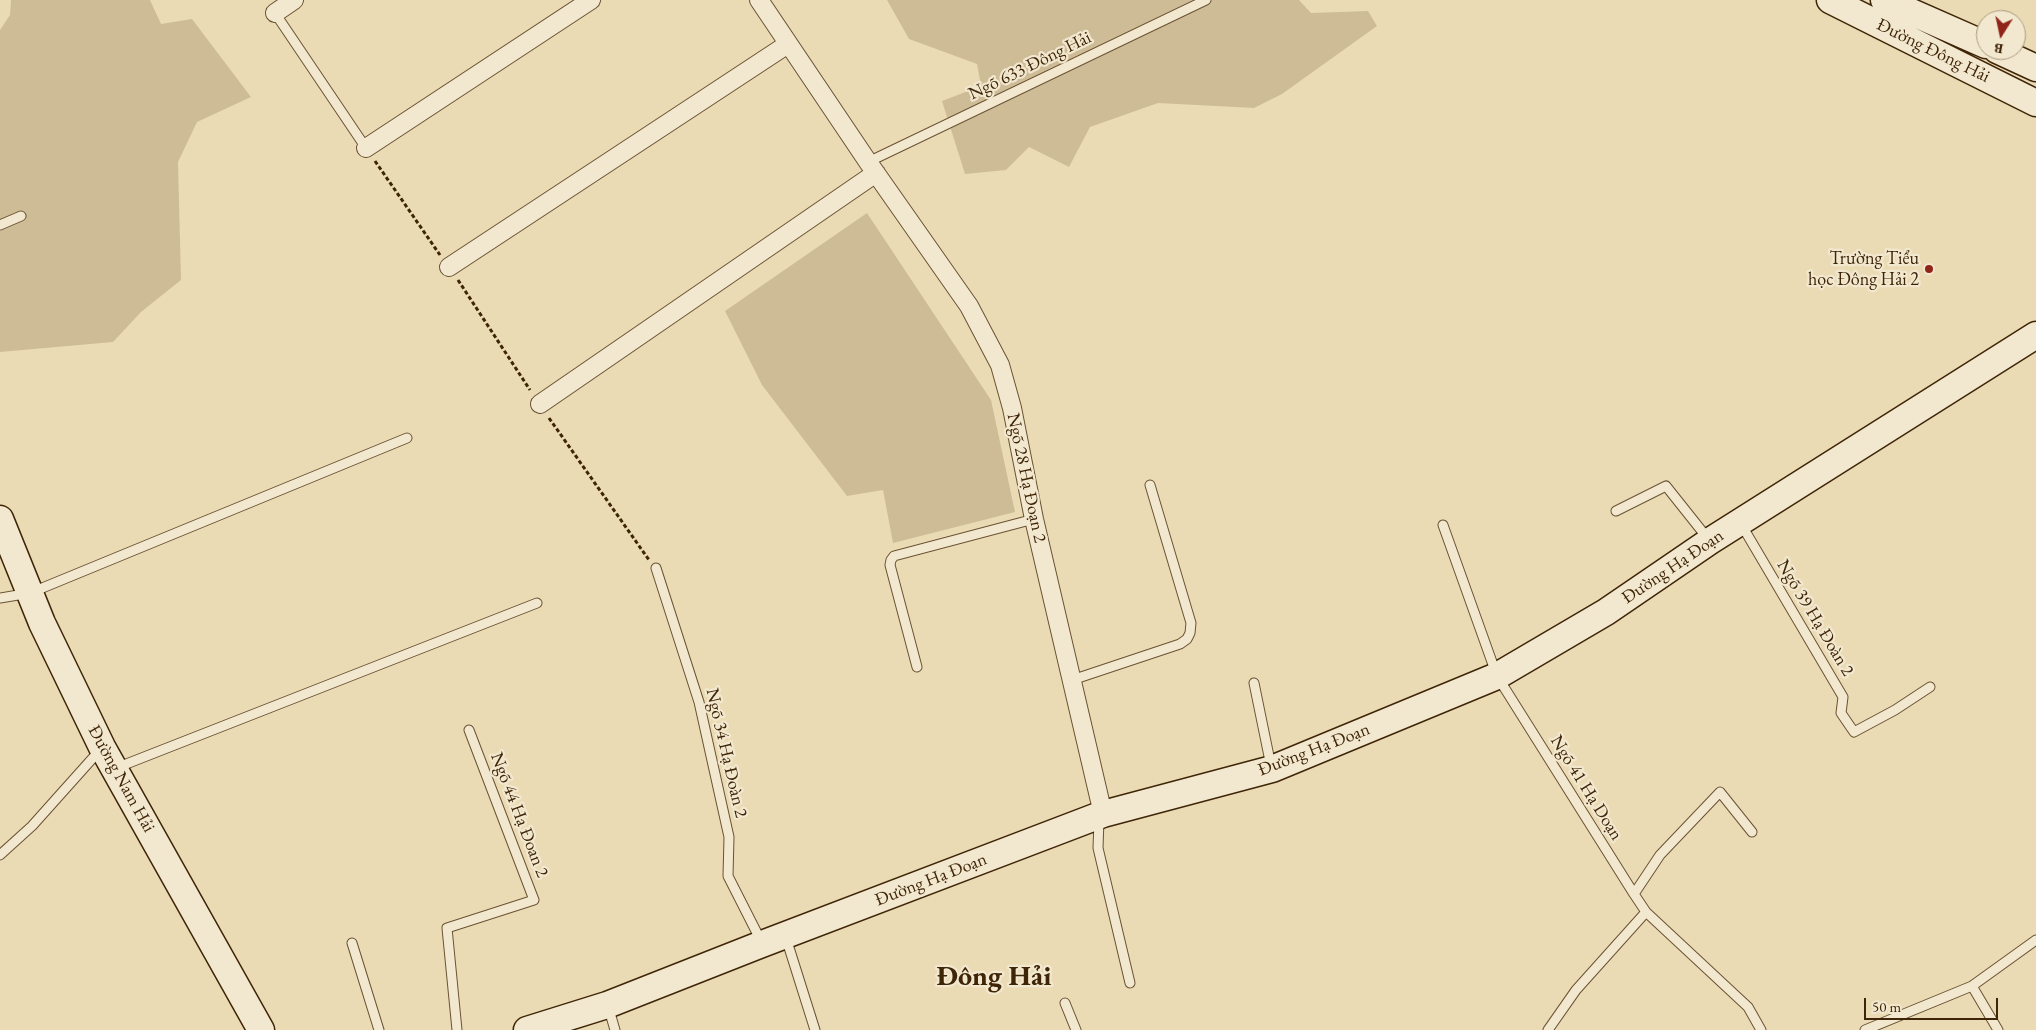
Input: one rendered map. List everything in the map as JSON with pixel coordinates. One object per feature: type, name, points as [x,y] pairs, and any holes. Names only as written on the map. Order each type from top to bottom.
[{"type":"street","points":[[275,13],[294,0]]},
{"type":"street","points":[[366,148],[591,0]]},
{"type":"street","name":"Ngõ 28 Hạ Đoạn 2","points":[[759,0],[969,306],[1000,365],[1012,408],[1034,519],[1103,814]]},
{"type":"street","name":"Đường Đông Hải","points":[[1830,0],[2036,103]]},
{"type":"street","name":"Đường Đông Hải","points":[[1884,0],[1976,41]]},
{"type":"street","points":[[449,268],[788,44]]},
{"type":"street","name":"Đường Đông Hải","points":[[2019,60],[2036,68]]},
{"type":"street","points":[[540,404],[872,167]]},
{"type":"street","name":"Đường Hạ Đoạn","points":[[527,1030],[607,1006],[1103,814],[1272,769],[1498,676],[1606,612],[1710,541],[2036,335]]},
{"type":"street","name":"Đường Nam Hải","points":[[0,519],[42,624],[108,758],[261,1030]]},
{"type":"lane","name":"Ngõ 633 Đông Hải","points":[[872,167],[1206,0]]},
{"type":"lane","points":[[275,13],[366,148]]},
{"type":"lane","points":[[0,225],[20,216]]},
{"type":"lane","points":[[0,598],[30,592],[407,438]]},
{"type":"lane","points":[[1072,680],[1180,644],[1187,639],[1190,633],[1190,624],[1150,485]]},
{"type":"lane","points":[[1616,512],[1666,486],[1710,541]]},
{"type":"lane","points":[[917,667],[890,560],[894,556],[1034,519]]},
{"type":"lane","name":"Ngõ 39 Hạ Đoàn 2","points":[[1740,522],[1844,697],[1841,713],[1854,732],[1895,710],[1930,687]]},
{"type":"lane","name":"Ngõ 41 Hạ Doạn","points":[[1443,525],[1498,676],[1634,894],[1646,912],[1748,1007],[1761,1030]]},
{"type":"lane","name":"Ngõ 34 Hạ Đoàn 2","points":[[656,568],[699,702],[729,837],[728,876],[774,940],[815,1030]]},
{"type":"lane","points":[[0,855],[108,758],[537,602]]},
{"type":"lane","points":[[1254,683],[1272,769]]},
{"type":"lane","name":"Ngõ 44 Hạ Đoan 2","points":[[457,1030],[447,928],[534,900],[469,730]]},
{"type":"lane","points":[[1634,894],[1660,856],[1720,792],[1752,832]]},
{"type":"lane","points":[[1103,814],[1098,823],[1098,848],[1130,984]]},
{"type":"lane","points":[[1548,1030],[1576,990],[1646,912]]},
{"type":"lane","points":[[1865,1030],[1972,986],[2036,940]]},
{"type":"lane","points":[[352,943],[379,1030]]},
{"type":"lane","points":[[1972,986],[1998,1030]]},
{"type":"lane","points":[[1065,1003],[1076,1030]]},
{"type":"lane","points":[[607,1006],[615,1030]]},
{"type":"path","points":[[366,148],[540,404],[656,568]]},
{"type":"shaded area","points":[[11,0],[150,0],[161,24],[192,19],[251,97],[197,122],[178,162],[181,280],[141,312],[113,342],[0,352],[0,30],[10,15]]},
{"type":"shaded area","points":[[887,0],[1299,0],[1311,13],[1368,11],[1377,26],[1282,94],[1254,108],[1158,103],[1090,127],[1069,167],[1029,147],[1006,170],[965,174],[942,101],[981,86],[977,64],[909,39]]},
{"type":"shaded area","points":[[867,213],[991,400],[1015,512],[893,543],[883,490],[847,496],[762,385],[725,311]]},
{"type":"place","name":"Trường Tiểu học Đông Hải 2","points":[[1929,269]]},
{"type":"district","name":"Đông Hải","points":[[994,977]]}]
